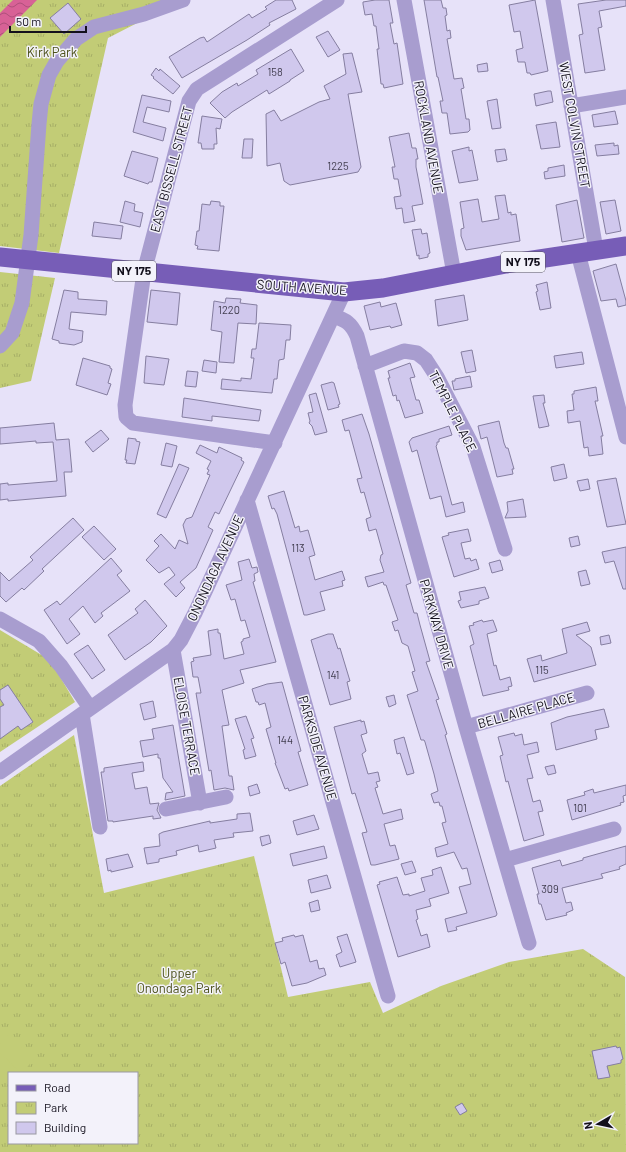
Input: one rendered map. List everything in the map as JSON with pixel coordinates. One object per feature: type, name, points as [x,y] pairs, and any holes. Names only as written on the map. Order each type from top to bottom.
[{"type":"main road","name":"SOUTH AVENUE","points":[[0,257],[344,292],[383,288],[454,274],[626,246]]},
{"type":"street","points":[[0,346],[12,333],[16,325],[22,303],[28,260],[41,104],[49,75],[57,61],[76,39],[94,27],[144,14],[183,0]]},
{"type":"street","name":"EAST BISSELL STREET","points":[[275,443],[153,427],[129,421],[126,417],[125,405],[144,272],[189,101],[197,89],[337,0]]},
{"type":"street","name":"ROCKLAND AVENUE","points":[[404,0],[454,274]]},
{"type":"street","name":"WEST COLVIN STREET","points":[[553,0],[596,250]]},
{"type":"street","points":[[571,106],[626,96]]},
{"type":"street","points":[[578,253],[622,407],[626,437]]},
{"type":"street","name":"ONONDAGA AVENUE","points":[[0,772],[173,650],[181,640],[275,443],[344,292]]},
{"type":"street","name":"PARKWAY DRIVE","points":[[333,316],[347,320],[351,324],[357,336],[466,727],[529,943]]},
{"type":"street","name":"TEMPLE PLACE","points":[[365,366],[404,351],[417,353],[426,360],[437,377],[473,447],[505,549]]},
{"type":"street","name":"PARKSIDE AVENUE","points":[[247,500],[388,996]]},
{"type":"street","points":[[0,619],[39,641],[61,666],[86,711],[100,827]]},
{"type":"street","name":"ELOISE TERRACE","points":[[173,650],[200,803]]},
{"type":"street","name":"BELLAIRE PLACE","points":[[466,727],[587,693]]},
{"type":"street","points":[[166,809],[226,797]]},
{"type":"street","points":[[505,860],[614,830]]},
{"type":"green space","name":"Kirk Park","points":[[0,0],[182,0],[108,38],[59,253],[0,246]]},
{"type":"green space","points":[[0,272],[55,278],[31,381],[0,388]]},
{"type":"green space","points":[[0,630],[50,660],[75,702],[0,752]]},
{"type":"green space","name":"Upper Onondaga Park","points":[[74,735],[104,893],[254,856],[288,997],[370,982],[383,1013],[441,986],[509,962],[583,949],[625,977],[626,1152],[0,1152],[0,786]]},
{"type":"green space","points":[[8,1035],[34,1059],[23,1072],[0,1051],[0,1044]]},
{"type":"green space","points":[[0,1053],[20,1072],[8,1072],[8,1084],[0,1076]]},
{"type":"water","points":[[13,0],[37,0],[0,37],[0,13]]},
{"type":"building","points":[[276,0],[292,0],[296,9],[269,23],[270,25],[247,40],[182,78],[169,57],[200,38],[204,37],[207,42],[249,14],[252,18],[267,9],[265,7]]},
{"type":"building","points":[[389,0],[393,23],[390,23],[394,44],[397,43],[403,84],[384,88],[383,84],[381,84],[376,26],[374,26],[372,14],[365,15],[363,4],[363,2]]},
{"type":"building","points":[[424,0],[441,0],[443,8],[446,8],[447,15],[445,16],[447,31],[450,30],[451,38],[447,39],[454,79],[462,78],[464,88],[461,89],[466,119],[469,119],[470,130],[468,132],[450,134],[447,113],[442,113],[440,101],[443,101],[437,77]]},
{"type":"building","points":[[535,0],[548,71],[531,75],[530,73],[527,73],[525,62],[518,62],[516,50],[523,48],[520,31],[514,32],[509,5]]},
{"type":"building","points":[[606,0],[626,0],[626,6],[599,11],[602,27],[598,28],[605,70],[585,73],[579,35],[583,34],[578,4]]},
{"type":"building","points":[[68,3],[81,19],[64,34],[50,18]]},
{"type":"building","points":[[328,31],[340,50],[328,57],[316,37]]},
{"type":"building","points":[[291,49],[304,71],[290,81],[269,94],[267,90],[225,118],[210,103],[222,92],[237,83],[238,86],[258,74],[256,70]]},
{"type":"building","points":[[352,53],[362,92],[348,94],[361,167],[358,172],[290,185],[284,181],[280,163],[267,166],[266,114],[274,110],[281,121],[319,102],[330,99],[324,86],[346,74],[343,54]]},
{"type":"building","points":[[487,63],[488,71],[478,72],[477,65]]},
{"type":"building","points":[[156,68],[159,71],[160,69],[180,86],[173,94],[151,75]]},
{"type":"building","points":[[551,91],[553,102],[536,106],[534,94]]},
{"type":"building","points":[[142,95],[171,101],[169,112],[147,107],[143,122],[166,128],[163,141],[133,132]]},
{"type":"building","points":[[497,99],[501,128],[492,129],[487,101]]},
{"type":"building","points":[[615,111],[618,124],[594,127],[592,115]]},
{"type":"building","points":[[202,116],[222,119],[220,129],[216,128],[217,144],[214,144],[214,149],[202,149],[201,143],[198,143]]},
{"type":"building","points":[[556,122],[560,147],[541,149],[536,125]]},
{"type":"building","points":[[409,133],[412,148],[416,148],[418,159],[416,159],[416,167],[423,204],[412,206],[415,221],[404,223],[402,208],[396,209],[394,197],[401,196],[398,179],[394,179],[392,167],[395,167],[389,137]]},
{"type":"building","points":[[244,139],[253,139],[252,158],[242,158]]},
{"type":"building","points":[[614,143],[614,146],[618,145],[619,154],[597,156],[595,145]]},
{"type":"building","points":[[469,147],[469,151],[472,150],[478,180],[459,183],[452,151]]},
{"type":"building","points":[[505,149],[507,160],[497,162],[495,150]]},
{"type":"building","points":[[132,151],[158,158],[152,182],[149,182],[148,184],[124,176]]},
{"type":"building","points":[[564,165],[565,176],[545,179],[544,172],[548,171],[548,168]]},
{"type":"building","points":[[505,195],[508,213],[511,212],[511,215],[516,214],[520,241],[466,250],[461,236],[461,229],[464,228],[460,202],[478,199],[482,222],[499,219],[495,196]]},
{"type":"building","points":[[577,200],[584,238],[562,242],[556,205]]},
{"type":"building","points":[[615,200],[621,231],[606,234],[600,202]]},
{"type":"building","points":[[125,201],[135,204],[134,211],[143,213],[140,227],[120,222]]},
{"type":"building","points":[[211,201],[220,202],[220,206],[224,206],[219,251],[197,249],[198,246],[195,245],[197,231],[199,231],[202,204],[210,205]]},
{"type":"building","points":[[94,222],[123,226],[121,239],[92,236]]},
{"type":"building","points":[[421,229],[422,234],[427,233],[430,253],[428,254],[428,257],[419,259],[419,255],[417,256],[412,230]]},
{"type":"building","points":[[616,264],[626,301],[626,305],[618,307],[616,299],[601,301],[593,271]]},
{"type":"building","points":[[547,282],[551,308],[540,310],[536,285]]},
{"type":"building","points":[[64,290],[78,292],[78,299],[107,301],[106,315],[71,312],[69,329],[83,331],[82,342],[74,345],[59,343],[59,341],[52,339]]},
{"type":"building","points":[[151,290],[180,293],[177,325],[147,322]]},
{"type":"building","points":[[464,295],[468,320],[438,326],[435,300]]},
{"type":"building","points":[[226,298],[241,299],[240,303],[257,305],[256,324],[238,323],[234,363],[219,362],[222,332],[211,330],[214,301],[225,303]]},
{"type":"building","points":[[380,302],[381,307],[396,303],[402,325],[391,328],[390,326],[370,330],[364,306]]},
{"type":"building","points":[[259,323],[291,325],[290,340],[286,340],[284,359],[279,360],[277,379],[274,379],[272,393],[221,389],[222,379],[241,381],[241,378],[251,379],[254,358],[251,358],[252,349],[256,349]]},
{"type":"building","points":[[472,350],[476,371],[466,373],[461,352]]},
{"type":"building","points":[[582,352],[584,364],[556,368],[554,356]]},
{"type":"building","points":[[146,356],[169,359],[164,385],[144,383]]},
{"type":"building","points":[[83,358],[110,366],[112,369],[108,383],[111,384],[107,395],[76,385]]},
{"type":"building","points":[[204,360],[217,362],[216,373],[202,371]]},
{"type":"building","points":[[410,363],[415,377],[410,378],[416,400],[419,400],[423,413],[405,418],[399,400],[397,401],[396,395],[393,396],[388,378],[390,378],[388,371]]},
{"type":"building","points":[[187,371],[198,372],[196,387],[185,386]]},
{"type":"building","points":[[470,376],[472,387],[454,390],[452,381]]},
{"type":"building","points":[[332,382],[334,383],[340,404],[338,405],[339,407],[328,410],[321,385]]},
{"type":"building","points":[[596,387],[598,401],[595,401],[603,436],[601,436],[603,454],[589,456],[588,447],[584,448],[580,421],[568,423],[567,411],[574,410],[572,394],[574,394],[574,391]]},
{"type":"building","points":[[316,393],[327,432],[315,435],[312,426],[309,423],[308,413],[313,412],[309,395]]},
{"type":"building","points":[[544,395],[545,403],[543,403],[549,426],[539,428],[533,396]]},
{"type":"building","points":[[184,398],[261,410],[259,421],[212,416],[212,421],[182,417]]},
{"type":"building","points":[[362,414],[411,583],[406,585],[414,613],[417,613],[430,661],[426,662],[439,699],[436,700],[447,734],[445,735],[497,914],[496,916],[456,927],[457,930],[448,932],[445,919],[467,913],[459,887],[471,884],[467,868],[462,869],[454,852],[437,857],[435,848],[448,844],[442,823],[446,822],[442,806],[440,806],[439,802],[434,803],[431,794],[438,791],[434,774],[425,742],[424,740],[421,740],[407,695],[418,691],[412,672],[415,671],[408,646],[402,643],[398,630],[395,631],[392,622],[398,620],[386,585],[384,585],[383,582],[368,587],[365,577],[384,572],[380,560],[381,555],[383,554],[376,529],[369,531],[366,519],[371,517],[364,492],[361,493],[357,479],[362,478],[349,430],[345,431],[342,420]]},
{"type":"building","points":[[499,421],[504,443],[506,448],[508,448],[514,469],[512,469],[513,474],[497,477],[487,437],[481,439],[478,426]]},
{"type":"building","points":[[54,423],[56,440],[69,439],[72,472],[64,472],[66,496],[8,501],[8,499],[0,500],[0,484],[8,483],[8,485],[57,481],[53,442],[36,443],[36,441],[0,444],[0,428]]},
{"type":"building","points":[[449,426],[452,435],[439,439],[436,446],[452,505],[463,502],[465,512],[446,517],[441,496],[430,499],[417,450],[412,452],[409,442],[412,438]]},
{"type":"building","points":[[101,430],[109,439],[93,452],[85,442]]},
{"type":"building","points":[[128,438],[136,439],[136,441],[140,442],[135,464],[126,463],[127,460],[125,460]]},
{"type":"building","points":[[166,443],[177,446],[172,467],[161,465]]},
{"type":"building","points":[[200,445],[217,453],[219,447],[242,458],[241,460],[244,462],[219,514],[215,512],[208,527],[213,530],[196,568],[180,582],[185,588],[176,597],[164,584],[175,575],[169,567],[159,573],[146,560],[159,546],[154,541],[161,534],[175,549],[179,540],[188,544],[183,525],[186,519],[192,517],[210,475],[207,474],[209,470],[207,469],[211,461],[196,453]]},
{"type":"building","points":[[179,464],[189,468],[166,518],[157,514]]},
{"type":"building","points":[[564,464],[567,478],[554,481],[551,467]]},
{"type":"building","points":[[616,478],[626,524],[607,527],[597,481]]},
{"type":"building","points":[[588,479],[590,489],[580,491],[577,481]]},
{"type":"building","points":[[284,491],[295,528],[299,526],[300,532],[308,530],[315,555],[309,557],[315,580],[342,571],[345,580],[342,581],[343,586],[320,592],[325,610],[307,615],[304,615],[277,514],[274,508],[272,509],[268,496]]},
{"type":"building","points":[[523,499],[526,517],[505,518],[508,511],[507,502]]},
{"type":"building","points":[[73,518],[84,530],[42,569],[44,571],[24,590],[22,588],[6,602],[0,596],[0,572],[9,581],[33,560],[30,557]]},
{"type":"building","points":[[94,526],[116,549],[104,560],[82,537]]},
{"type":"building","points":[[468,529],[471,541],[461,543],[465,559],[470,558],[471,561],[476,559],[479,569],[454,577],[442,537],[449,535],[448,533]]},
{"type":"building","points":[[578,536],[580,545],[571,547],[569,538]]},
{"type":"building","points":[[626,547],[626,589],[623,589],[614,561],[605,563],[602,552]]},
{"type":"building","points":[[111,558],[122,571],[117,575],[130,591],[101,613],[103,616],[95,623],[83,606],[69,619],[80,634],[67,644],[44,610],[57,601],[60,605]]},
{"type":"building","points":[[249,559],[252,568],[257,567],[258,572],[254,574],[255,581],[253,582],[276,662],[240,670],[244,683],[222,690],[229,725],[222,726],[229,776],[232,776],[234,790],[225,788],[214,790],[211,770],[209,771],[196,693],[201,693],[198,677],[193,677],[191,662],[194,661],[193,658],[211,655],[208,631],[218,629],[224,659],[244,654],[241,642],[243,639],[250,637],[245,620],[241,621],[235,599],[231,600],[226,585],[242,580],[238,562]]},
{"type":"building","points":[[500,560],[503,570],[492,573],[489,563]]},
{"type":"building","points":[[586,570],[590,584],[581,586],[578,572]]},
{"type":"building","points":[[485,587],[489,598],[479,601],[479,604],[461,608],[458,601],[461,600],[459,592]]},
{"type":"building","points":[[145,600],[167,626],[151,642],[125,660],[108,635],[138,613],[135,609]]},
{"type":"building","points":[[482,620],[483,622],[493,620],[497,631],[487,634],[494,666],[496,665],[500,680],[510,677],[512,686],[508,687],[509,690],[483,696],[470,646],[474,644],[469,626]]},
{"type":"building","points":[[587,622],[590,631],[576,635],[591,647],[596,665],[534,682],[527,659],[541,655],[542,661],[567,653],[562,629]]},
{"type":"building","points":[[328,634],[333,634],[338,649],[340,648],[350,681],[347,682],[351,699],[330,705],[311,640]]},
{"type":"building","points":[[609,635],[611,643],[601,645],[600,637]]},
{"type":"building","points":[[88,645],[105,670],[92,679],[74,654]]},
{"type":"building","points":[[282,682],[301,751],[298,752],[308,785],[289,791],[288,788],[285,789],[275,763],[266,729],[271,727],[265,703],[259,705],[258,702],[256,702],[252,689],[267,684]]},
{"type":"building","points":[[8,685],[33,722],[21,730],[18,726],[0,739],[0,707],[4,705],[0,699],[0,690]]},
{"type":"building","points":[[394,695],[396,704],[389,707],[386,697]]},
{"type":"building","points":[[153,701],[156,717],[144,720],[140,704]]},
{"type":"building","points":[[604,709],[609,727],[595,730],[597,739],[556,750],[551,723],[567,717]]},
{"type":"building","points":[[246,716],[254,738],[251,739],[256,756],[245,759],[243,750],[245,749],[235,719]]},
{"type":"building","points":[[361,720],[361,722],[364,721],[367,733],[361,735],[366,751],[362,754],[368,774],[378,772],[380,781],[376,782],[378,787],[375,788],[383,814],[401,809],[403,819],[384,824],[390,846],[395,845],[399,859],[375,865],[371,865],[362,833],[367,832],[355,793],[352,794],[334,727]]},
{"type":"building","points":[[173,725],[185,796],[165,800],[166,793],[173,792],[163,778],[160,758],[158,758],[158,754],[143,757],[140,741],[154,739],[152,729]]},
{"type":"building","points":[[514,733],[515,736],[522,734],[524,745],[537,742],[539,752],[527,755],[533,778],[527,779],[533,802],[540,800],[543,811],[538,812],[544,835],[524,841],[508,781],[506,782],[500,756],[503,755],[498,737]]},
{"type":"building","points":[[404,737],[414,773],[407,775],[400,753],[397,754],[394,740]]},
{"type":"building","points":[[143,762],[144,771],[132,773],[135,789],[147,787],[150,804],[159,803],[157,810],[161,818],[153,819],[153,816],[113,822],[108,821],[101,772],[104,772],[104,768]]},
{"type":"building","points":[[554,765],[556,773],[548,775],[545,767]]},
{"type":"building","points":[[257,784],[260,793],[250,796],[248,787]]},
{"type":"building","points":[[626,785],[626,795],[623,796],[624,802],[620,803],[621,805],[572,820],[567,800],[585,795],[584,792],[593,789],[594,793]]},
{"type":"building","points":[[250,813],[253,831],[233,833],[234,837],[214,840],[216,848],[199,852],[198,845],[176,851],[177,855],[159,859],[159,862],[147,864],[144,848],[160,846],[159,834],[163,832],[210,821],[210,823],[237,819],[237,814]]},
{"type":"building","points":[[314,815],[319,829],[297,835],[293,821]]},
{"type":"building","points":[[269,835],[271,843],[262,846],[260,837]]},
{"type":"building","points":[[324,846],[327,858],[293,866],[290,854]]},
{"type":"building","points":[[626,846],[626,864],[619,867],[620,869],[601,874],[603,878],[562,888],[566,903],[571,902],[573,910],[566,913],[567,915],[546,920],[541,904],[539,904],[537,894],[539,894],[532,868],[560,860],[562,866],[583,860],[583,858]]},
{"type":"building","points":[[128,854],[133,867],[111,872],[111,870],[108,871],[106,859]]},
{"type":"building","points":[[412,861],[416,872],[405,875],[401,864]]},
{"type":"building","points":[[441,867],[449,893],[429,899],[431,906],[416,910],[418,919],[416,920],[421,936],[427,934],[430,947],[398,957],[377,885],[380,884],[379,882],[397,877],[403,895],[409,894],[409,896],[425,891],[421,878],[433,875],[432,870]]},
{"type":"building","points":[[327,875],[331,888],[311,893],[308,880]]},
{"type":"building","points":[[318,900],[320,910],[311,912],[309,903]]},
{"type":"building","points":[[347,934],[356,962],[340,967],[336,955],[342,952],[337,937]]},
{"type":"building","points":[[294,935],[295,937],[303,935],[310,962],[317,960],[319,969],[324,968],[326,975],[307,983],[292,986],[285,962],[281,964],[275,943],[283,941],[282,938]]},
{"type":"building","points":[[616,1046],[617,1048],[620,1047],[623,1059],[621,1060],[621,1063],[607,1066],[610,1077],[598,1079],[592,1051]]},
{"type":"building","points":[[462,1103],[467,1111],[460,1115],[455,1107]]}]
